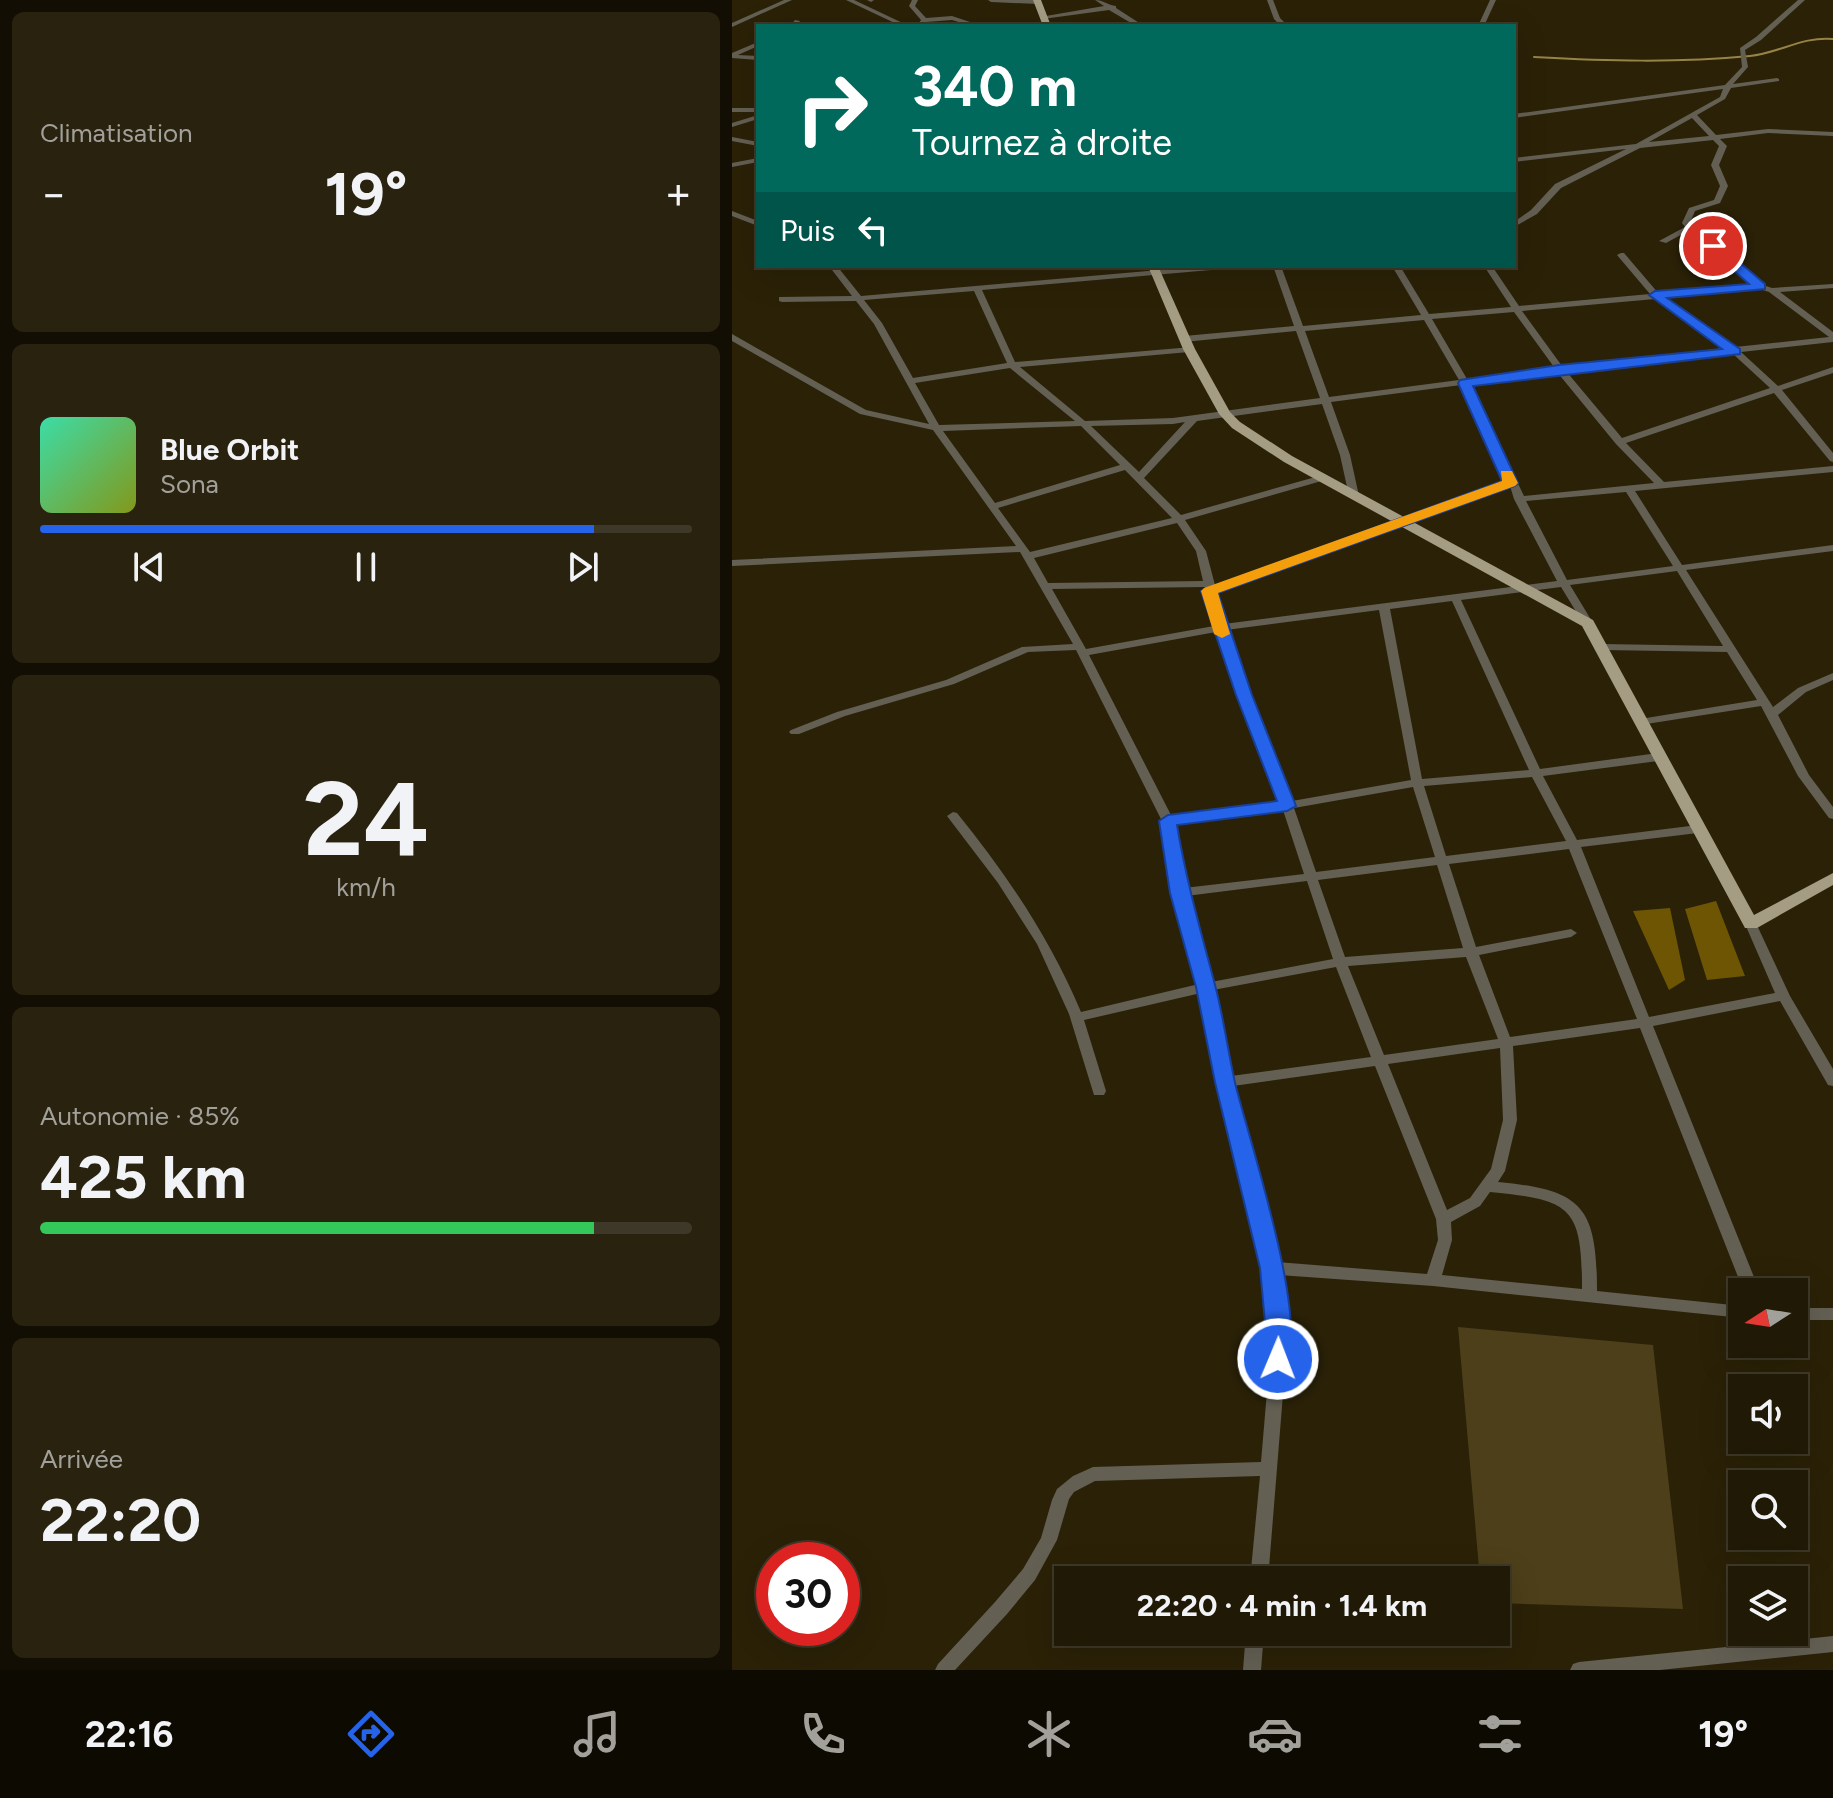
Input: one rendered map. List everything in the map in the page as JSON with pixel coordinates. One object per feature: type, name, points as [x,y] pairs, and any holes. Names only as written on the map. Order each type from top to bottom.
[{"type":"main road","points":[[1037,1],[1045,22]]},
{"type":"main road","points":[[1155,269],[1186,344],[1225,414],[1259,443],[1530,588],[1588,623],[1751,924],[1833,878]]},
{"type":"street","points":[[732,25],[789,0]]},
{"type":"street","points":[[849,0],[902,24]]},
{"type":"street","points":[[915,0],[912,6],[922,23],[952,18],[972,24]]},
{"type":"street","points":[[991,0],[1037,1]]},
{"type":"street","points":[[1098,0],[1138,24]]},
{"type":"street","points":[[1270,0],[1277,19],[1283,24]]},
{"type":"street","points":[[1482,24],[1493,0]]},
{"type":"street","points":[[1516,224],[1534,212],[1558,186],[1609,162],[1632,146],[1723,98],[1745,67],[1742,49],[1756,43],[1781,14],[1802,0]]},
{"type":"street","points":[[1045,22],[1114,7]]},
{"type":"street","points":[[732,56],[756,45]]},
{"type":"street","points":[[732,56],[756,58]]},
{"type":"street","points":[[1516,116],[1726,90],[1777,80]]},
{"type":"street","points":[[735,110],[756,110]]},
{"type":"street","points":[[1693,115],[1723,149]]},
{"type":"street","points":[[732,125],[756,118]]},
{"type":"street","points":[[1760,287],[1736,263],[1686,223],[1692,210],[1717,201],[1723,192],[1715,165],[1723,149],[1768,131]]},
{"type":"street","points":[[1516,160],[1768,131],[1833,134]]},
{"type":"street","points":[[732,139],[756,144]]},
{"type":"street","points":[[736,165],[756,162]]},
{"type":"street","points":[[732,213],[756,223]]},
{"type":"street","points":[[1663,241],[1689,228]]},
{"type":"street","points":[[1621,255],[1655,295],[1735,351],[1777,390],[1833,459]]},
{"type":"street","points":[[835,268],[862,298],[936,428],[1025,552],[1081,650],[1168,821],[1179,893],[1206,987],[1225,1082],[1271,1268],[1280,1332],[1260,1566]]},
{"type":"street","points":[[782,299],[862,298],[1181,268]]},
{"type":"street","points":[[1278,268],[1345,455],[1354,496]]},
{"type":"street","points":[[1397,268],[1465,383],[1510,483],[1564,586],[1588,623]]},
{"type":"street","points":[[1489,268],[1559,369],[1619,442],[1662,486]]},
{"type":"street","points":[[909,381],[1300,329],[1655,295],[1760,287],[1772,290],[1833,286]]},
{"type":"street","points":[[977,288],[1012,365],[1083,424],[1127,466],[1179,519],[1201,551],[1220,628],[1287,806],[1340,962],[1443,1219],[1445,1240],[1433,1280]]},
{"type":"street","points":[[1772,290],[1833,337]]},
{"type":"street","points":[[732,337],[863,412],[936,428],[1194,418],[1559,369],[1735,351],[1833,337]]},
{"type":"street","points":[[1619,442],[1833,370]]},
{"type":"street","points":[[1139,478],[1194,418]]},
{"type":"street","points":[[991,507],[1127,466]]},
{"type":"street","points":[[1519,499],[1833,469]]},
{"type":"street","points":[[732,563],[1025,552],[1179,519],[1322,478]]},
{"type":"street","points":[[1043,586],[1208,588],[1510,483]]},
{"type":"street","points":[[1630,490],[1765,702],[1804,776],[1833,815]]},
{"type":"street","points":[[795,732],[841,714],[950,682],[1026,649],[1081,650],[1220,628],[1564,586],[1833,548]]},
{"type":"street","points":[[1456,599],[1536,773],[1574,845],[1746,1278]]},
{"type":"street","points":[[1384,607],[1417,783],[1471,952],[1506,1043],[1510,1120],[1498,1171],[1475,1202],[1443,1219]]},
{"type":"street","points":[[1603,647],[1732,649]]},
{"type":"street","points":[[1772,714],[1802,690],[1833,676]]},
{"type":"street","points":[[1640,722],[1765,702]]},
{"type":"street","points":[[1168,821],[1287,806],[1417,783],[1536,773],[1658,757]]},
{"type":"street","points":[[953,816],[1006,880],[1029,916],[1078,1017],[1099,1091]]},
{"type":"street","points":[[1179,893],[1312,879],[1440,858],[1698,829]]},
{"type":"street","points":[[1751,924],[1783,996],[1833,1081]]},
{"type":"street","points":[[1078,1017],[1206,987],[1340,962],[1471,952],[1571,933]]},
{"type":"street","points":[[1225,1082],[1644,1023],[1783,996]]},
{"type":"street","points":[[1487,1186],[1543,1191],[1560,1196],[1582,1220],[1591,1248],[1589,1296]]},
{"type":"street","points":[[1271,1268],[1433,1280],[1728,1311]]},
{"type":"street","points":[[1808,1314],[1833,1314]]},
{"type":"street","points":[[944,1670],[1024,1579],[1049,1540],[1059,1498],[1068,1484],[1093,1474],[1268,1469]]},
{"type":"street","points":[[1582,1670],[1833,1644]]},
{"type":"street","points":[[1252,1670],[1254,1646]]},
{"type":"shaded area","points":[[1716,901],[1745,976],[1707,980],[1685,909]]},
{"type":"shaded area","points":[[1670,908],[1685,980],[1669,990],[1633,911]]},
{"type":"shaded area","points":[[1458,1327],[1653,1345],[1683,1609],[1510,1603],[1510,1566],[1479,1566]]},
{"type":"waterway","points":[[1534,57],[1696,60],[1750,56],[1811,40],[1833,39]]},
{"type":"slow traffic","points":[[1222,634],[1209,591],[1510,483],[1507,474]]},
{"type":"route","points":[[1278,1359],[1280,1332],[1271,1268],[1225,1082],[1206,987],[1179,893],[1168,821],[1287,806],[1244,695],[1209,591],[1510,483],[1465,383],[1559,369],[1735,351],[1655,295],[1760,287],[1713,246]]}]
